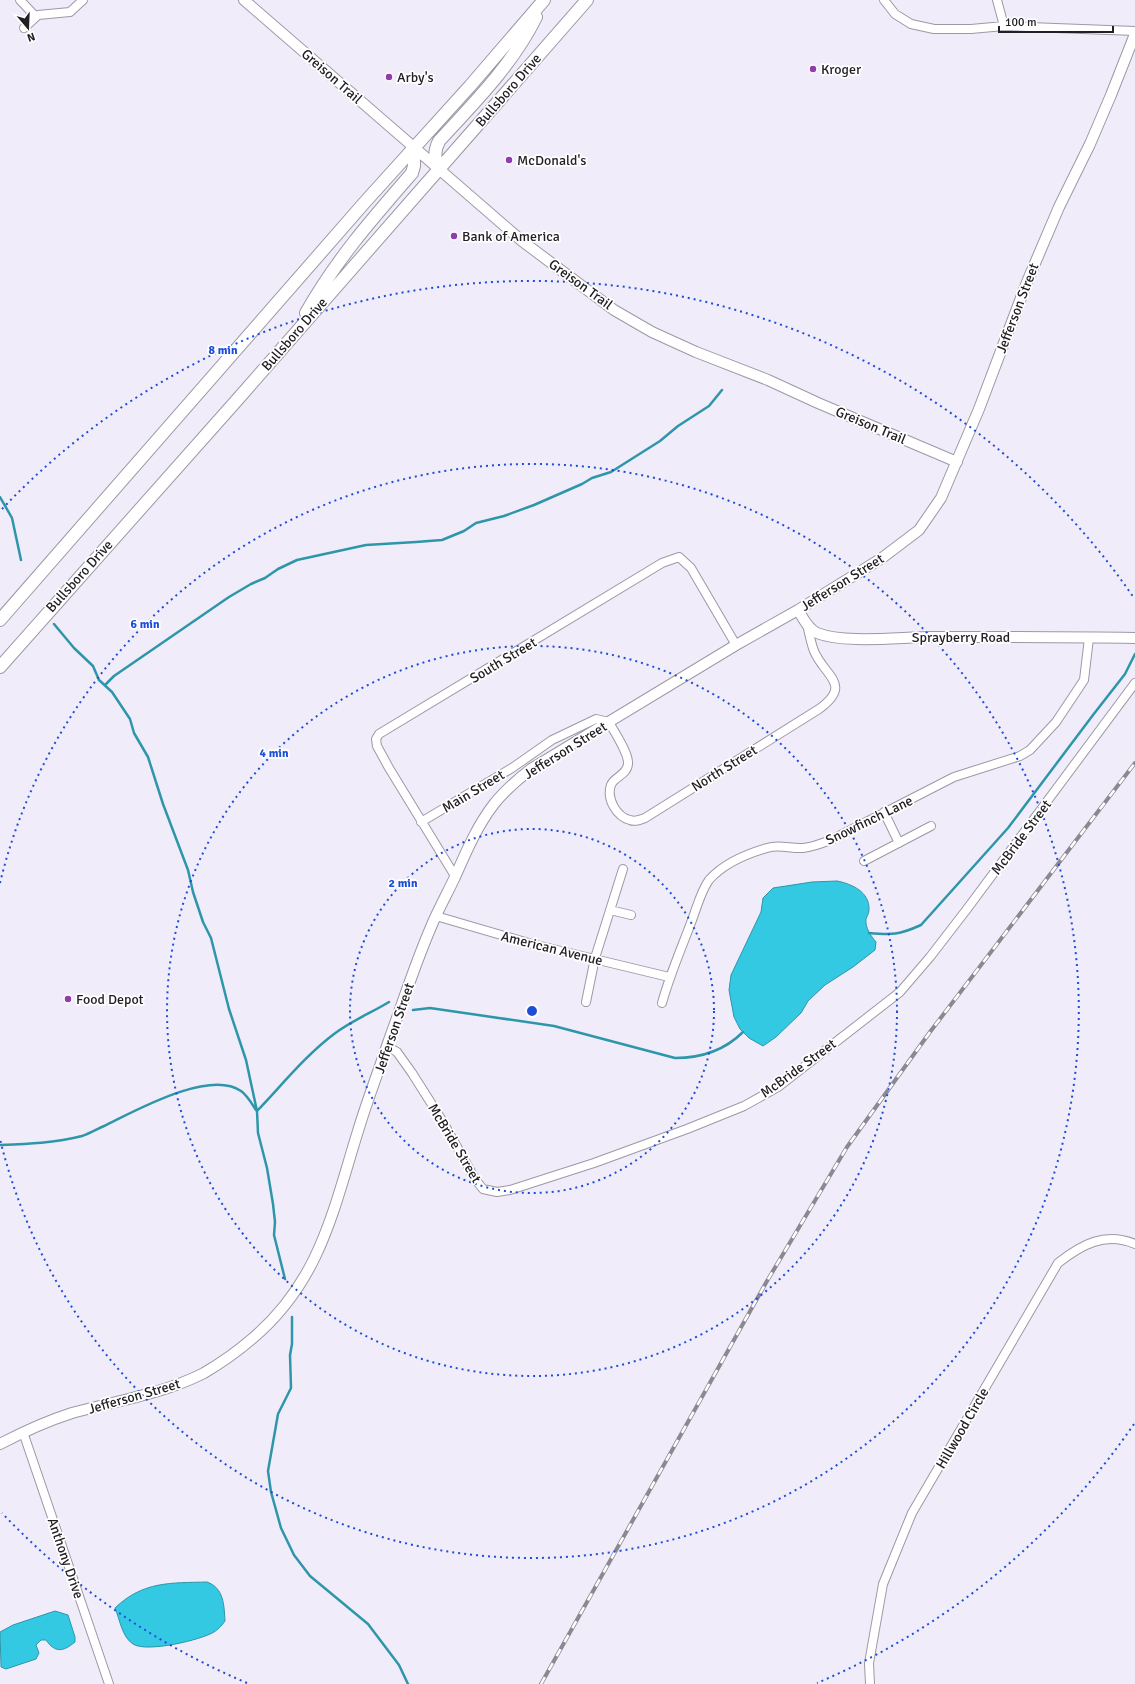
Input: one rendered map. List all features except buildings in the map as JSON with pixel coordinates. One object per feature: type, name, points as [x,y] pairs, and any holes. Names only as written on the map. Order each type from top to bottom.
[{"type":"main road","name":"Bullsboro Drive","points":[[0,667],[294,335],[587,0]]},
{"type":"main road","points":[[0,620],[414,147],[470,86],[544,1]]},
{"type":"main road","points":[[439,169],[435,153],[439,141],[500,73],[530,28],[544,1]]},
{"type":"main road","points":[[294,335],[318,292],[336,264],[359,234],[412,173],[415,155],[414,147]]},
{"type":"street","points":[[20,0],[36,17]]},
{"type":"street","points":[[24,28],[38,16],[70,12],[83,0]]},
{"type":"street","name":"Greison Trail","points":[[244,0],[522,241],[614,310],[652,332],[696,352],[768,380],[957,462]]},
{"type":"street","points":[[884,0],[895,14],[911,24],[934,29],[970,29],[1004,26],[1135,31]]},
{"type":"street","points":[[997,0],[1004,26]]},
{"type":"street","name":"Jefferson Street","points":[[0,1444],[23,1432],[69,1414],[157,1392],[204,1373],[220,1363],[254,1337],[285,1305],[309,1270],[324,1237],[339,1195],[357,1132],[410,980],[436,916],[476,832],[493,805],[508,788],[531,769],[736,645],[798,610],[882,558],[918,530],[941,498],[957,462],[979,409],[1027,282],[1059,207],[1111,95],[1135,34]]},
{"type":"street","name":"South Street","points":[[455,876],[421,822],[377,746],[376,739],[379,734],[662,563],[679,557],[691,568],[736,645]]},
{"type":"street","name":"Sprayberry Road","points":[[798,610],[807,624],[816,632],[830,637],[1135,638]]},
{"type":"street","name":"North Street","points":[[609,722],[626,754],[628,764],[624,773],[612,783],[610,797],[613,806],[620,815],[628,819],[637,820],[645,818],[819,709],[834,695],[836,689],[834,682],[814,651],[807,624]]},
{"type":"street","name":"Snowfinch Lane","points":[[662,1003],[669,977],[700,898],[709,881],[720,870],[738,858],[770,847],[782,846],[803,848],[814,846],[832,839],[954,777],[1020,756],[1030,750],[1056,722],[1084,680],[1089,638]]},
{"type":"street","name":"McBride Street","points":[[388,1046],[397,1052],[412,1073],[443,1122],[475,1179],[483,1189],[497,1192],[510,1190],[594,1163],[687,1130],[744,1106],[778,1087],[900,992],[962,915],[1135,683]]},
{"type":"street","name":"Main Street","points":[[421,822],[512,768],[552,740],[596,719],[609,722]]},
{"type":"street","points":[[884,812],[899,843]]},
{"type":"street","points":[[864,861],[930,826]]},
{"type":"street","points":[[586,1002],[595,958],[624,869]]},
{"type":"street","points":[[610,910],[631,915]]},
{"type":"street","name":"American Avenue","points":[[436,916],[532,944],[669,977]]},
{"type":"street","name":"Hillwood Circle","points":[[870,1684],[869,1663],[883,1584],[912,1513],[1058,1263],[1075,1249],[1097,1240],[1118,1239],[1135,1244]]},
{"type":"street","name":"Anthony Drive","points":[[23,1432],[109,1684]]},
{"type":"water","points":[[837,881],[854,887],[867,898],[869,910],[866,919],[866,926],[876,942],[875,950],[853,967],[825,985],[808,1001],[801,1013],[776,1037],[763,1046],[749,1038],[740,1029],[734,1017],[729,990],[731,975],[761,912],[763,898],[773,888],[812,882]]},
{"type":"water","points":[[207,1582],[217,1588],[223,1603],[225,1621],[216,1631],[198,1639],[186,1642],[149,1647],[133,1644],[126,1637],[115,1608],[126,1599],[147,1588],[158,1585]]},
{"type":"water","points":[[55,1611],[68,1615],[75,1637],[75,1642],[67,1648],[59,1650],[49,1644],[46,1640],[41,1640],[36,1645],[39,1653],[36,1659],[6,1669],[1,1667],[0,1632],[13,1625]]},
{"type":"waterway","points":[[105,685],[114,676],[229,597],[251,584],[265,578],[278,569],[297,560],[366,545],[442,540],[464,531],[476,523],[504,516],[534,505],[582,484],[592,478],[611,472],[660,441],[678,426],[709,406],[722,390]]},
{"type":"waterway","points":[[0,497],[12,518],[21,560]]},
{"type":"waterway","points":[[54,624],[74,648],[93,666],[99,680],[112,692],[130,719],[134,733],[148,757],[163,804],[188,870],[193,892],[203,922],[211,938],[229,1009],[246,1060],[257,1111],[258,1133],[267,1168],[273,1204],[275,1222],[274,1235],[285,1279]]},
{"type":"waterway","points":[[869,933],[895,934],[921,925],[1008,828],[1125,674],[1135,654]]},
{"type":"waterway","points":[[257,1111],[324,1042],[347,1025],[389,1002]]},
{"type":"waterway","points":[[413,1010],[430,1008],[554,1026],[675,1058],[694,1057],[720,1049],[736,1039],[743,1032]]},
{"type":"waterway","points":[[0,1145],[51,1142],[82,1136],[172,1095],[192,1088],[210,1085],[227,1086],[241,1091],[256,1110]]},
{"type":"waterway","points":[[292,1317],[292,1344],[290,1355],[291,1388],[278,1414],[268,1471],[271,1492],[281,1528],[294,1555],[310,1576],[368,1624],[399,1665],[408,1684]]},
{"type":"railway","points":[[541,1684],[767,1281],[847,1147],[930,1032],[1135,763]]},
{"type":"place","name":"Kroger","points":[[813,69]]},
{"type":"place","name":"Arby's","points":[[389,77]]},
{"type":"place","name":"McDonald's","points":[[509,160]]},
{"type":"place","name":"Bank of America","points":[[454,236]]},
{"type":"place","name":"Food Depot","points":[[68,999]]}]
